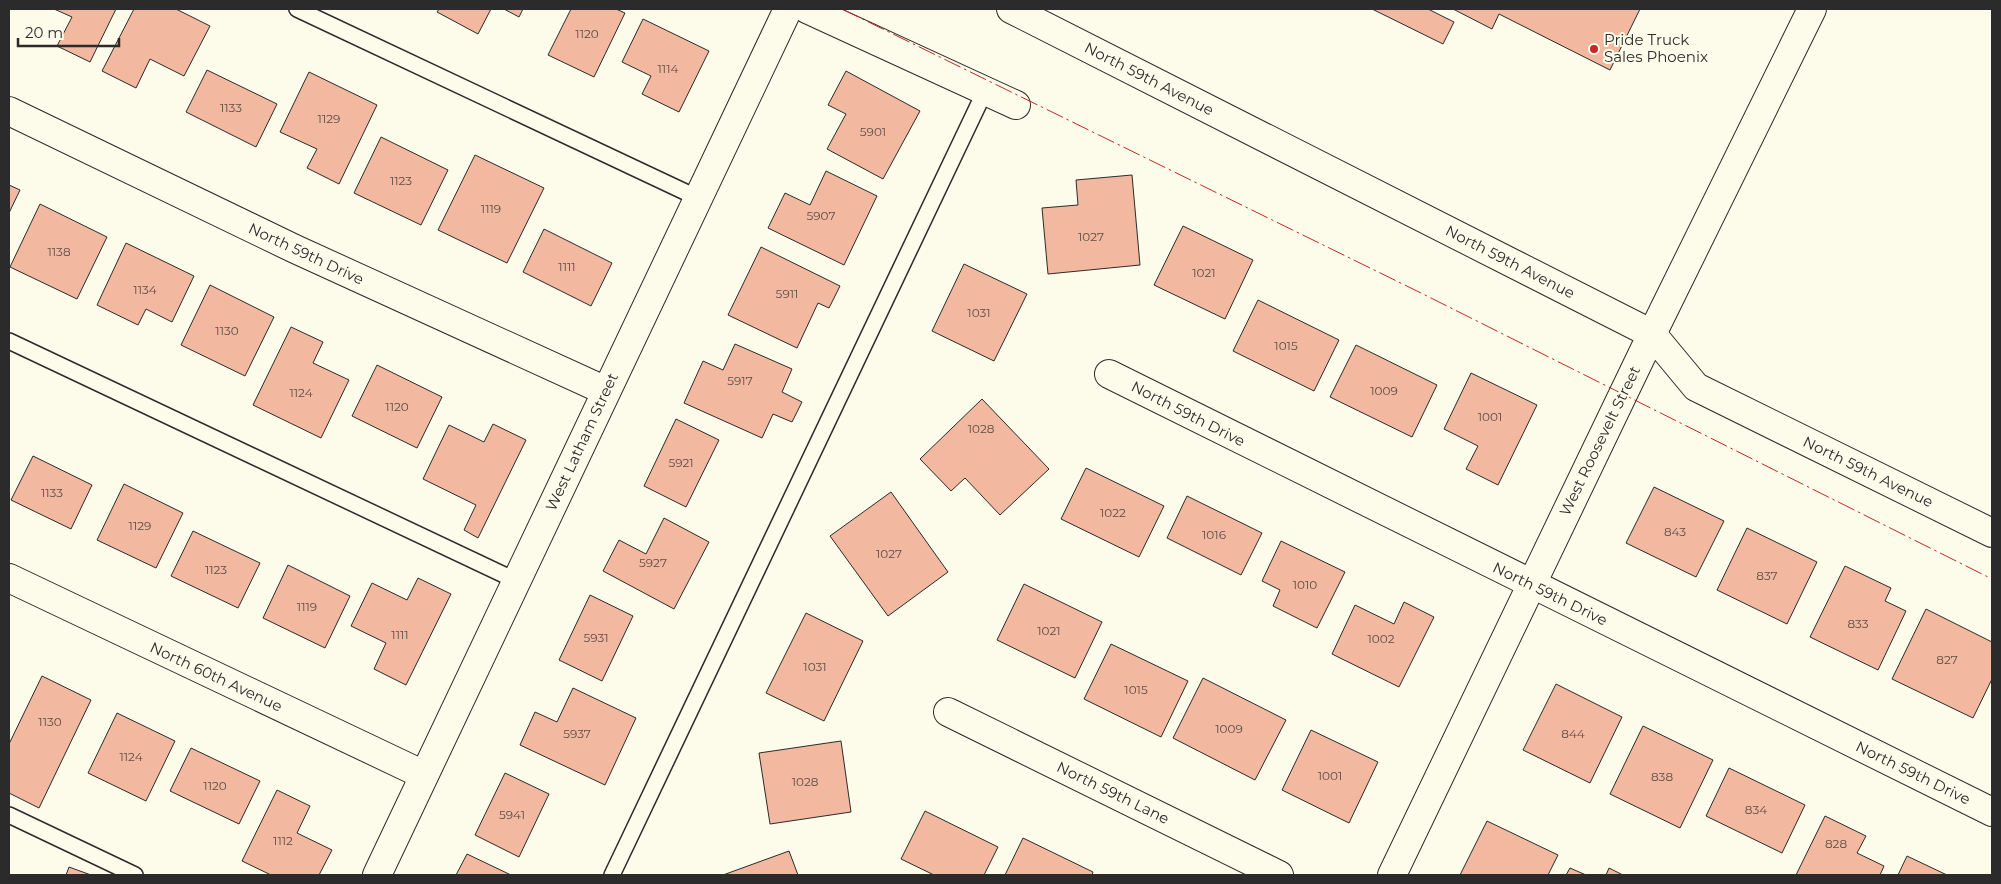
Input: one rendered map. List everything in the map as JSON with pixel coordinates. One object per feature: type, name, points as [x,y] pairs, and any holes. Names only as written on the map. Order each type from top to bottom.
[{"type":"street","name":"West Latham Street","points":[[377,875],[788,9]]},
{"type":"street","points":[[807,9],[1016,105]]},
{"type":"street","name":"North 59th Avenue","points":[[1011,9],[1652,334],[1696,387],[1992,533]]},
{"type":"street","name":"West Roosevelt Street","points":[[1392,875],[1652,334],[1812,9]]},
{"type":"street","name":"North 59th Drive","points":[[9,111],[295,249],[606,391]]},
{"type":"street","name":"North 59th Drive","points":[[1109,374],[1992,812]]},
{"type":"street","name":"North 60th Avenue","points":[[9,578],[424,775]]},
{"type":"street","name":"North 59th Lane","points":[[948,712],[1279,875]]},
{"type":"lane","points":[[297,9],[698,198]]},
{"type":"lane","points":[[612,875],[985,91]]},
{"type":"lane","points":[[9,341],[517,581]]},
{"type":"lane","points":[[9,816],[135,875]]},
{"type":"building","points":[[54,9],[116,9],[90,62],[57,46],[72,17]]},
{"type":"building","points":[[134,9],[176,9],[210,26],[184,76],[150,59],[136,88],[102,71]]},
{"type":"building","points":[[439,9],[491,9],[478,34],[437,12]]},
{"type":"building","points":[[504,9],[523,9],[519,17]]},
{"type":"building","points":[[571,9],[616,9],[625,13],[594,77],[548,55]]},
{"type":"building","points":[[1372,9],[1428,9],[1454,22],[1443,44]]},
{"type":"building","name":"Pride Truck Sales Phoenix","points":[[1453,9],[1640,9],[1610,70],[1499,14],[1492,29]]},
{"type":"building","points":[[643,19],[709,51],[679,112],[642,94],[651,76],[622,62]]},
{"type":"building","points":[[207,70],[277,104],[256,147],[186,112]]},
{"type":"building","points":[[846,71],[920,111],[883,179],[827,149],[846,114],[828,105]]},
{"type":"building","points":[[309,72],[377,105],[339,184],[307,168],[317,149],[280,132]]},
{"type":"building","points":[[381,137],[448,170],[421,225],[354,193]]},
{"type":"building","points":[[475,155],[544,188],[507,263],[438,230]]},
{"type":"building","points":[[826,171],[877,196],[844,265],[768,228],[785,193],[810,205]]},
{"type":"building","points":[[1132,175],[1140,265],[1048,274],[1042,208],[1078,205],[1076,180]]},
{"type":"building","points":[[9,185],[20,190],[9,213]]},
{"type":"building","points":[[40,204],[107,237],[77,299],[10,267]]},
{"type":"building","points":[[1183,226],[1253,260],[1225,319],[1154,285]]},
{"type":"building","points":[[544,229],[612,263],[591,306],[523,272]]},
{"type":"building","points":[[126,243],[194,276],[172,322],[146,309],[138,325],[97,305]]},
{"type":"building","points":[[761,247],[840,286],[829,308],[818,303],[797,348],[728,315]]},
{"type":"building","points":[[964,264],[1027,294],[994,361],[932,331]]},
{"type":"building","points":[[210,285],[274,317],[245,376],[181,345]]},
{"type":"building","points":[[1258,300],[1339,340],[1314,391],[1233,351]]},
{"type":"building","points":[[291,327],[323,342],[313,363],[349,380],[321,438],[253,405]]},
{"type":"building","points":[[735,344],[792,369],[782,392],[802,402],[792,422],[773,414],[762,438],[684,403],[703,361],[723,370]]},
{"type":"building","points":[[1356,345],[1437,385],[1412,437],[1330,397]]},
{"type":"building","points":[[377,365],[442,397],[417,448],[352,416]]},
{"type":"building","points":[[1471,373],[1537,405],[1498,485],[1466,469],[1478,446],[1444,429]]},
{"type":"building","points":[[982,399],[1049,469],[1000,515],[965,478],[951,491],[920,459]]},
{"type":"building","points":[[676,419],[719,440],[686,507],[644,486]]},
{"type":"building","points":[[493,424],[526,440],[478,538],[464,530],[476,505],[423,479],[449,425],[484,442]]},
{"type":"building","points":[[33,456],[92,485],[71,529],[11,500]]},
{"type":"building","points":[[1086,468],[1164,506],[1139,557],[1061,519]]},
{"type":"building","points":[[124,484],[183,513],[156,568],[97,540]]},
{"type":"building","points":[[1654,487],[1724,521],[1696,577],[1626,543]]},
{"type":"building","points":[[891,492],[948,572],[888,616],[830,536]]},
{"type":"building","points":[[1187,496],[1262,533],[1241,575],[1167,538]]},
{"type":"building","points":[[664,518],[709,542],[674,609],[603,571],[619,540],[646,554]]},
{"type":"building","points":[[1747,528],[1817,562],[1787,624],[1717,590]]},
{"type":"building","points":[[193,531],[260,563],[238,608],[171,576]]},
{"type":"building","points":[[1281,541],[1345,572],[1317,628],[1273,606],[1280,590],[1262,581]]},
{"type":"building","points":[[288,565],[350,596],[325,648],[263,618]]},
{"type":"building","points":[[1845,566],[1891,588],[1885,601],[1906,611],[1878,670],[1810,637]]},
{"type":"building","points":[[418,578],[451,594],[406,685],[374,669],[386,643],[351,626],[372,583],[407,600]]},
{"type":"building","points":[[1024,584],[1102,622],[1075,678],[997,640]]},
{"type":"building","points":[[590,595],[633,616],[602,681],[559,660]]},
{"type":"building","points":[[1404,602],[1434,617],[1399,687],[1332,654],[1355,605],[1394,624]]},
{"type":"building","points":[[1926,609],[1992,642],[1992,679],[1973,718],[1892,679]]},
{"type":"building","points":[[806,613],[863,641],[824,721],[766,693]]},
{"type":"building","points":[[1111,644],[1188,681],[1161,737],[1084,699]]},
{"type":"building","points":[[42,676],[91,700],[39,808],[9,793],[9,744]]},
{"type":"building","points":[[1203,678],[1286,720],[1255,780],[1173,738]]},
{"type":"building","points":[[1556,684],[1622,717],[1590,783],[1523,750]]},
{"type":"building","points":[[573,688],[636,718],[605,785],[520,745],[535,712],[557,722]]},
{"type":"building","points":[[117,713],[175,741],[146,801],[88,773]]},
{"type":"building","points":[[1643,726],[1713,760],[1680,828],[1610,794]]},
{"type":"building","points":[[1311,730],[1378,762],[1349,823],[1282,790]]},
{"type":"building","points":[[841,741],[851,812],[770,824],[759,753]]},
{"type":"building","points":[[191,748],[260,781],[239,824],[170,791]]},
{"type":"building","points":[[1729,768],[1805,805],[1782,853],[1706,816]]},
{"type":"building","points":[[505,773],[549,794],[519,857],[475,835]]},
{"type":"building","points":[[277,790],[310,806],[297,833],[332,850],[319,875],[271,875],[242,861]]},
{"type":"building","points":[[925,811],[998,847],[984,875],[934,875],[901,859]]},
{"type":"building","points":[[1825,816],[1866,836],[1857,853],[1884,866],[1880,875],[1796,875]]},
{"type":"building","points":[[1487,821],[1558,855],[1548,875],[1460,875]]},
{"type":"building","points":[[1023,838],[1093,872],[1092,875],[1005,875]]},
{"type":"building","points":[[789,851],[798,875],[723,875]]},
{"type":"building","points":[[467,854],[511,875],[456,875]]},
{"type":"building","points":[[1907,856],[1947,875],[1898,875]]},
{"type":"building","points":[[69,867],[91,875],[66,875]]},
{"type":"building","points":[[1570,868],[1586,875],[1566,875]]},
{"type":"building","points":[[1609,868],[1623,875],[1606,875]]},
{"type":"power","points":[[842,9],[1419,292],[1992,579]]},
{"type":"place","name":"Pride Truck Sales Phoenix","points":[[1594,49]]}]
